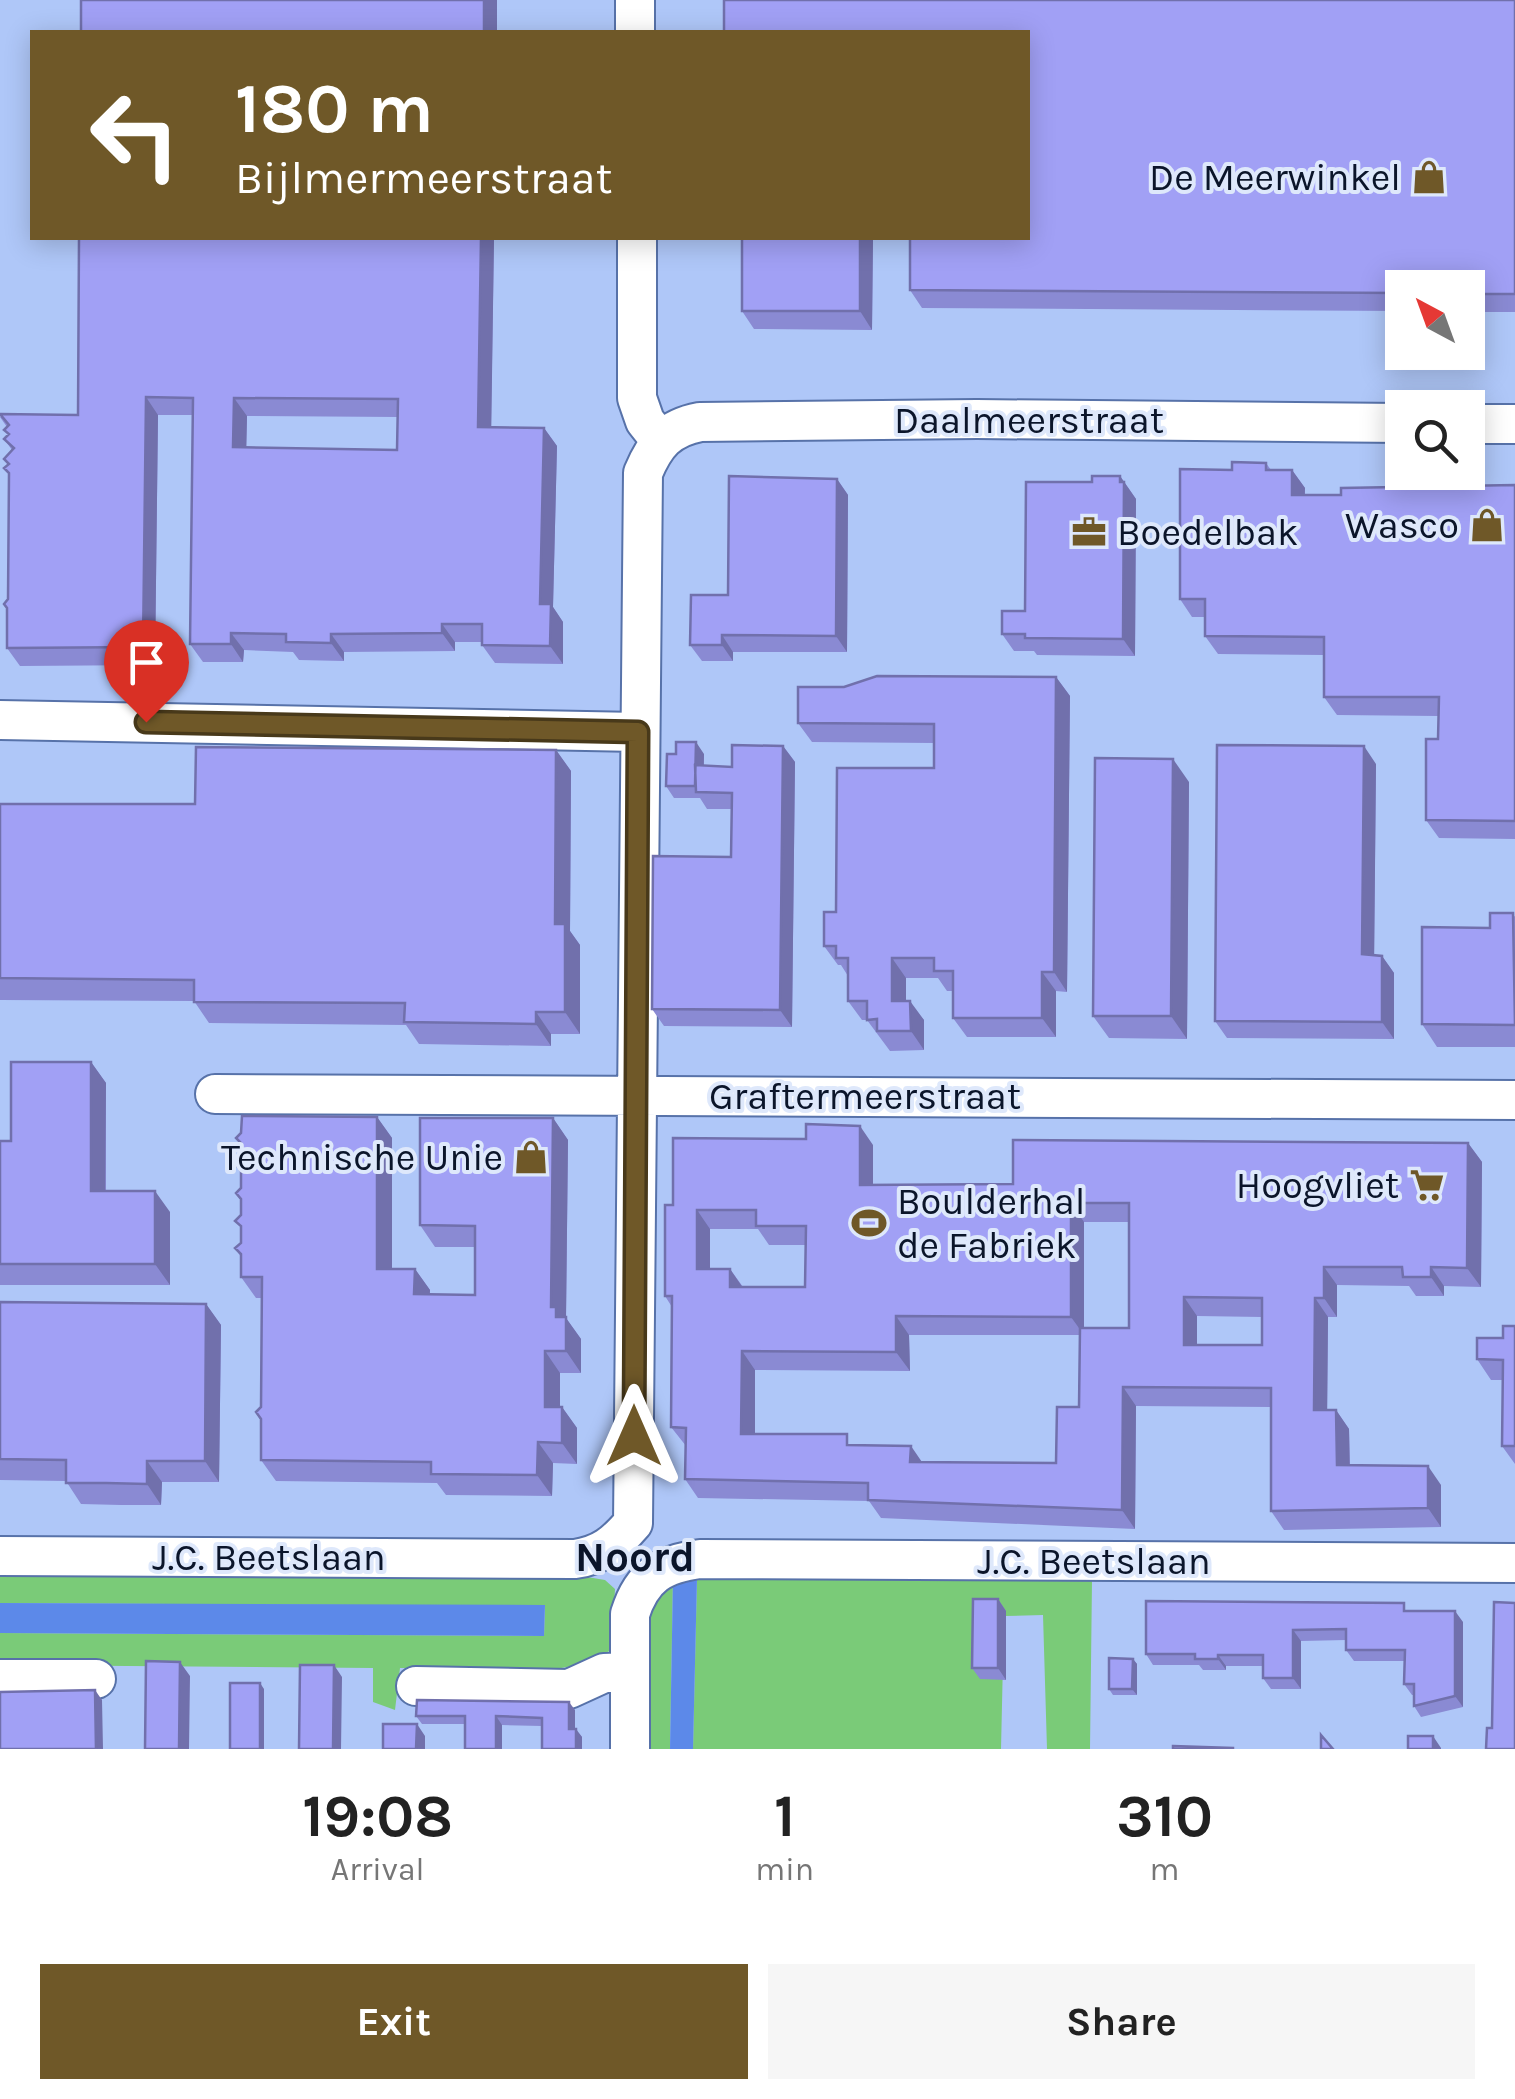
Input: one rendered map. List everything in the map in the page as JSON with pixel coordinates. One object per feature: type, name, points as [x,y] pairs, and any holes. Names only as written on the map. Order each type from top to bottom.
[{"type":"street","points":[[635,0],[636,30]]},
{"type":"street","points":[[636,240],[638,398],[645,421],[660,440],[643,473],[633,1524],[598,1556],[636,1594]]},
{"type":"street","name":"Daalmeerstraat","points":[[660,440],[680,426],[700,422],[977,419],[1385,423]]},
{"type":"street","points":[[1485,424],[1515,424]]},
{"type":"street","points":[[0,720],[638,732]]},
{"type":"street","name":"Graftermeerstraat","points":[[215,1094],[1515,1100]]},
{"type":"street","points":[[630,1749],[630,1614],[636,1594],[653,1575],[673,1562],[633,1524]]},
{"type":"street","name":"J.C. Beetslaan","points":[[0,1556],[598,1556]]},
{"type":"street","name":"J.C. Beetslaan","points":[[673,1562],[700,1559],[1515,1563]]},
{"type":"street","points":[[416,1686],[569,1689],[604,1673],[630,1672]]},
{"type":"street","points":[[0,1679],[96,1679]]},
{"type":"green space","points":[[0,1571],[587,1577],[605,1580],[615,1589],[612,1650],[578,1665],[550,1670],[400,1668],[395,1710],[373,1702],[373,1668],[0,1665],[0,1633],[544,1636],[545,1606],[0,1603]]},
{"type":"green space","points":[[673,1578],[670,1749],[646,1749],[648,1610]]},
{"type":"green space","points":[[697,1578],[1092,1580],[1090,1749],[1047,1749],[1043,1615],[1004,1616],[1001,1749],[693,1749]]},
{"type":"water","points":[[673,1578],[697,1578],[693,1749],[670,1749]]},
{"type":"water","points":[[0,1603],[545,1605],[544,1636],[0,1633]]},
{"type":"building","points":[[81,0],[484,0],[484,30],[81,30]]},
{"type":"building","points":[[724,0],[1515,0],[1515,294],[1485,294],[1485,270],[1385,270],[1385,293],[910,290],[910,240],[1030,240],[1030,30],[724,30]]},
{"type":"building","points":[[79,240],[481,240],[478,427],[544,428],[540,604],[551,604],[550,646],[482,645],[482,624],[442,624],[442,633],[331,634],[331,643],[286,642],[286,634],[231,633],[231,644],[190,644],[193,398],[146,397],[143,647],[7,648],[4,604],[8,599],[9,473],[4,468],[9,464],[4,459],[14,448],[4,439],[9,434],[4,430],[9,425],[0,414],[78,415]],"holes":[[[234,398],[398,399],[397,450],[233,447]]]},
{"type":"building","points":[[742,240],[860,240],[860,311],[742,311]]},
{"type":"building","points":[[1232,462],[1266,463],[1266,470],[1292,470],[1292,495],[1341,495],[1341,488],[1485,490],[1485,486],[1515,485],[1515,821],[1426,820],[1426,739],[1438,739],[1439,697],[1324,697],[1324,637],[1205,636],[1205,599],[1180,599],[1180,469],[1232,470]]},
{"type":"building","points":[[729,476],[837,479],[836,636],[722,635],[722,645],[690,645],[691,595],[728,595]]},
{"type":"building","points":[[1092,476],[1120,476],[1120,482],[1124,482],[1123,639],[1025,638],[1025,634],[1002,634],[1002,611],[1025,611],[1026,482],[1092,482]]},
{"type":"building","points":[[877,676],[1056,677],[1054,972],[1042,972],[1042,1018],[953,1018],[953,971],[934,971],[934,958],[892,958],[892,1001],[910,1001],[911,1031],[877,1031],[877,1019],[867,1020],[867,1001],[848,1001],[848,958],[836,958],[836,946],[824,946],[824,912],[836,912],[837,768],[934,768],[934,724],[798,723],[798,687],[844,687]]},
{"type":"building","points":[[676,742],[696,742],[695,786],[666,786],[667,754],[676,754]]},
{"type":"building","points":[[732,745],[783,746],[780,1010],[652,1009],[653,856],[731,857],[732,793],[696,792],[695,765],[732,767]]},
{"type":"building","points":[[1217,745],[1364,746],[1362,954],[1382,956],[1382,1022],[1215,1021]]},
{"type":"building","points":[[196,747],[556,750],[555,924],[565,924],[565,1012],[536,1012],[536,1024],[404,1022],[405,1003],[194,1002],[194,980],[0,978],[0,804],[195,804]]},
{"type":"building","points":[[1095,758],[1173,759],[1171,1016],[1093,1016]]},
{"type":"building","points":[[1490,913],[1513,913],[1515,1025],[1422,1024],[1422,927],[1490,928]]},
{"type":"building","points":[[11,1062],[91,1062],[91,1191],[155,1191],[155,1264],[0,1264],[0,1141],[11,1141]]},
{"type":"building","points":[[242,1116],[377,1117],[377,1269],[415,1269],[414,1294],[475,1295],[475,1226],[420,1225],[420,1118],[553,1118],[551,1307],[556,1307],[556,1317],[566,1317],[566,1351],[545,1351],[545,1407],[562,1407],[562,1443],[538,1442],[537,1475],[431,1474],[431,1462],[261,1460],[261,1419],[256,1412],[261,1407],[262,1277],[241,1277],[241,1254],[235,1248],[241,1243],[241,1226],[235,1221],[241,1215],[241,1199],[236,1193],[241,1188],[241,1171],[236,1165],[242,1160],[241,1143],[236,1138],[241,1133]]},
{"type":"building","points":[[806,1124],[860,1126],[860,1185],[1013,1184],[1013,1140],[1468,1143],[1467,1268],[1431,1267],[1431,1277],[1403,1277],[1402,1267],[1324,1267],[1324,1298],[1315,1298],[1314,1410],[1336,1410],[1337,1465],[1428,1466],[1428,1508],[1271,1511],[1271,1388],[1123,1387],[1122,1510],[868,1500],[868,1483],[685,1479],[686,1428],[671,1427],[672,1296],[665,1296],[665,1205],[673,1205],[673,1138],[806,1139]],"holes":[[[1071,1203],[1129,1203],[1129,1328],[1080,1328],[1079,1407],[1057,1407],[1056,1463],[910,1462],[911,1446],[847,1445],[847,1434],[741,1434],[742,1351],[896,1352],[896,1316],[1071,1317]],[[697,1210],[756,1210],[756,1226],[806,1226],[805,1287],[730,1287],[730,1269],[697,1269]],[[1184,1297],[1262,1298],[1262,1345],[1184,1345]]]},
{"type":"building","points":[[0,1302],[206,1304],[205,1461],[147,1461],[147,1484],[66,1483],[66,1460],[0,1459]]},
{"type":"building","points":[[1503,1326],[1515,1326],[1515,1446],[1502,1446],[1503,1360],[1477,1359],[1477,1338],[1503,1338]]},
{"type":"building","points":[[973,1599],[998,1599],[998,1668],[972,1668]]},
{"type":"building","points":[[1146,1601],[1404,1603],[1404,1611],[1455,1611],[1455,1696],[1414,1706],[1414,1684],[1404,1684],[1405,1650],[1346,1650],[1346,1629],[1293,1630],[1293,1678],[1263,1678],[1263,1655],[1195,1659],[1195,1654],[1146,1654]]},
{"type":"building","points":[[1494,1602],[1515,1603],[1515,1749],[1486,1749],[1487,1728],[1492,1728]]},
{"type":"building","points":[[1109,1658],[1133,1659],[1132,1689],[1109,1689]]},
{"type":"building","points":[[146,1661],[180,1662],[179,1749],[145,1749]]},
{"type":"building","points":[[300,1665],[334,1665],[333,1749],[299,1749]]},
{"type":"building","points":[[230,1683],[260,1683],[260,1749],[230,1749]]},
{"type":"building","points":[[95,1690],[96,1749],[0,1749],[0,1692]]},
{"type":"building","points":[[417,1700],[569,1702],[569,1729],[576,1729],[576,1749],[542,1749],[542,1718],[496,1716],[496,1749],[465,1749],[465,1716],[416,1716]]},
{"type":"building","points":[[383,1724],[417,1724],[416,1749],[383,1749]]},
{"type":"building","points":[[1321,1735],[1333,1749],[1321,1749]]},
{"type":"building","points":[[1408,1736],[1433,1736],[1433,1749],[1408,1749]]},
{"type":"building","points":[[1233,1748],[1233,1749],[1173,1749]]},
{"type":"place","name":"De Meerwinkel","points":[[1429,177]]},
{"type":"place","name":"Wasco","points":[[1487,525]]},
{"type":"place","name":"Boedelbak","points":[[1089,532]]},
{"type":"place","name":"Technische Unie","points":[[531,1157]]},
{"type":"place","name":"Hoogvliet","points":[[1427,1185]]},
{"type":"place","name":"Boulderhal de Fabriek","points":[[869,1223]]},
{"type":"district","name":"Noord","points":[[635,1556]]},
{"type":"route","points":[[146,722],[638,732],[634,1436]]}]
